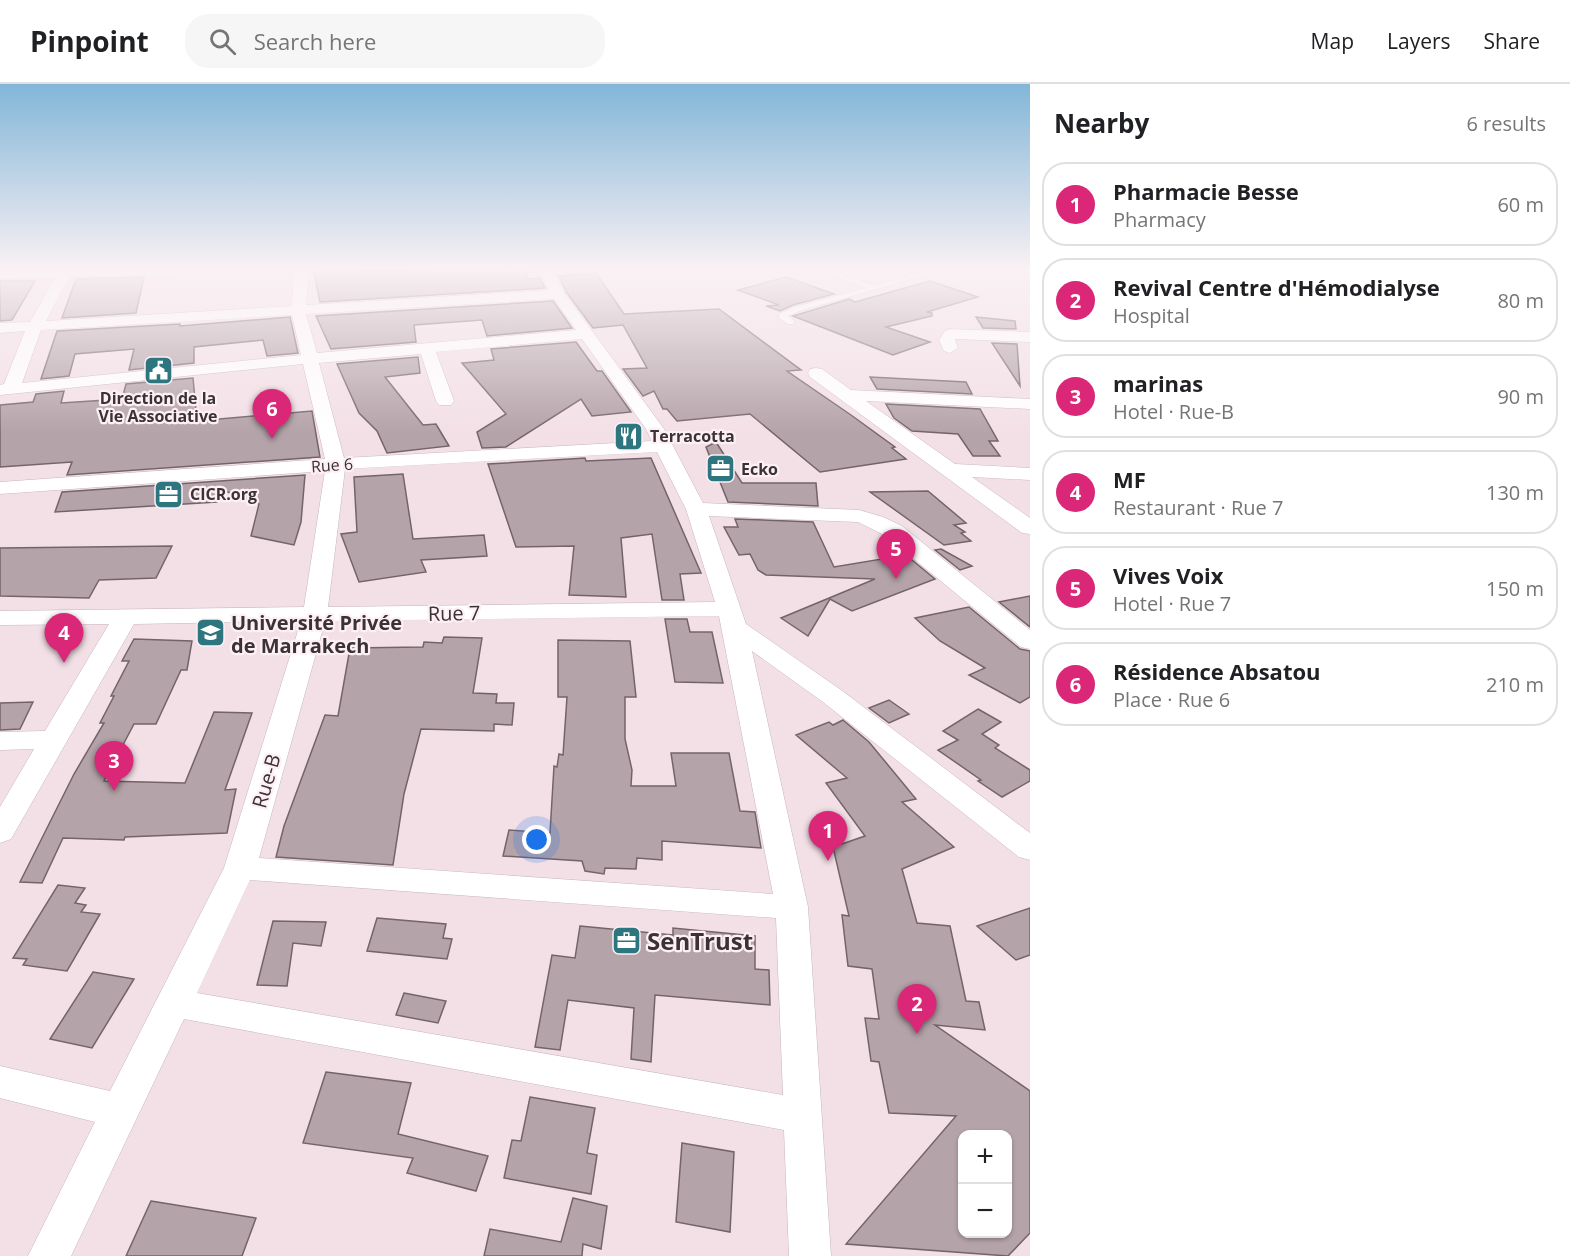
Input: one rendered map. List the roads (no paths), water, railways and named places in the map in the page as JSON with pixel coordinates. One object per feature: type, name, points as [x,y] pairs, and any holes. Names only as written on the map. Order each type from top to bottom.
[{"type":"street","points":[[0,328],[56,325]]},
{"type":"street","name":"Rue-B","points":[[49,1256],[240,868],[315,614],[336,464],[301,325]]},
{"type":"street","points":[[580,325],[655,429],[664,446],[696,509],[732,618],[792,907],[810,1256]]},
{"type":"street","points":[[5,389],[35,326]]},
{"type":"street","points":[[5,389],[586,334]]},
{"type":"street","points":[[950,348],[947,340],[950,334],[1030,337]]},
{"type":"street","points":[[427,348],[445,401]]},
{"type":"street","points":[[816,373],[1030,528]]},
{"type":"street","points":[[847,395],[1030,404]]},
{"type":"street","name":"Rue 6","points":[[0,488],[336,464],[664,446]]},
{"type":"street","points":[[950,470],[1030,474]]},
{"type":"street","points":[[696,509],[859,516],[876,521],[894,531],[1030,642]]},
{"type":"street","name":"Rue 7","points":[[0,618],[315,614],[732,618]]},
{"type":"street","points":[[0,832],[126,616]]},
{"type":"street","points":[[732,618],[1030,849]]},
{"type":"street","points":[[0,741],[54,740]]},
{"type":"street","points":[[240,868],[792,907]]},
{"type":"street","points":[[174,1003],[803,1116]]},
{"type":"street","points":[[0,1082],[122,1111]]},
{"type":"place","name":"Direction de la Vie Associative","points":[[158,370]]},
{"type":"place","name":"Terracotta","points":[[629,436]]},
{"type":"place","name":"Résidence Absatou","points":[[272,439]]},
{"type":"place","name":"Ecko","points":[[720,469]]},
{"type":"place","name":"CICR.org","points":[[169,494]]},
{"type":"place","name":"Vives Voix","points":[[896,579]]},
{"type":"place","name":"Université Privée de Marrakech","points":[[210,633]]},
{"type":"place","name":"MF","points":[[64,663]]},
{"type":"place","name":"marinas","points":[[114,791]]},
{"type":"place","name":"Pharmacie Besse","points":[[828,861]]},
{"type":"place","name":"SenTrust","points":[[626,940]]},
{"type":"place","name":"Revival Centre d'Hémodialyse","points":[[917,1034]]}]
